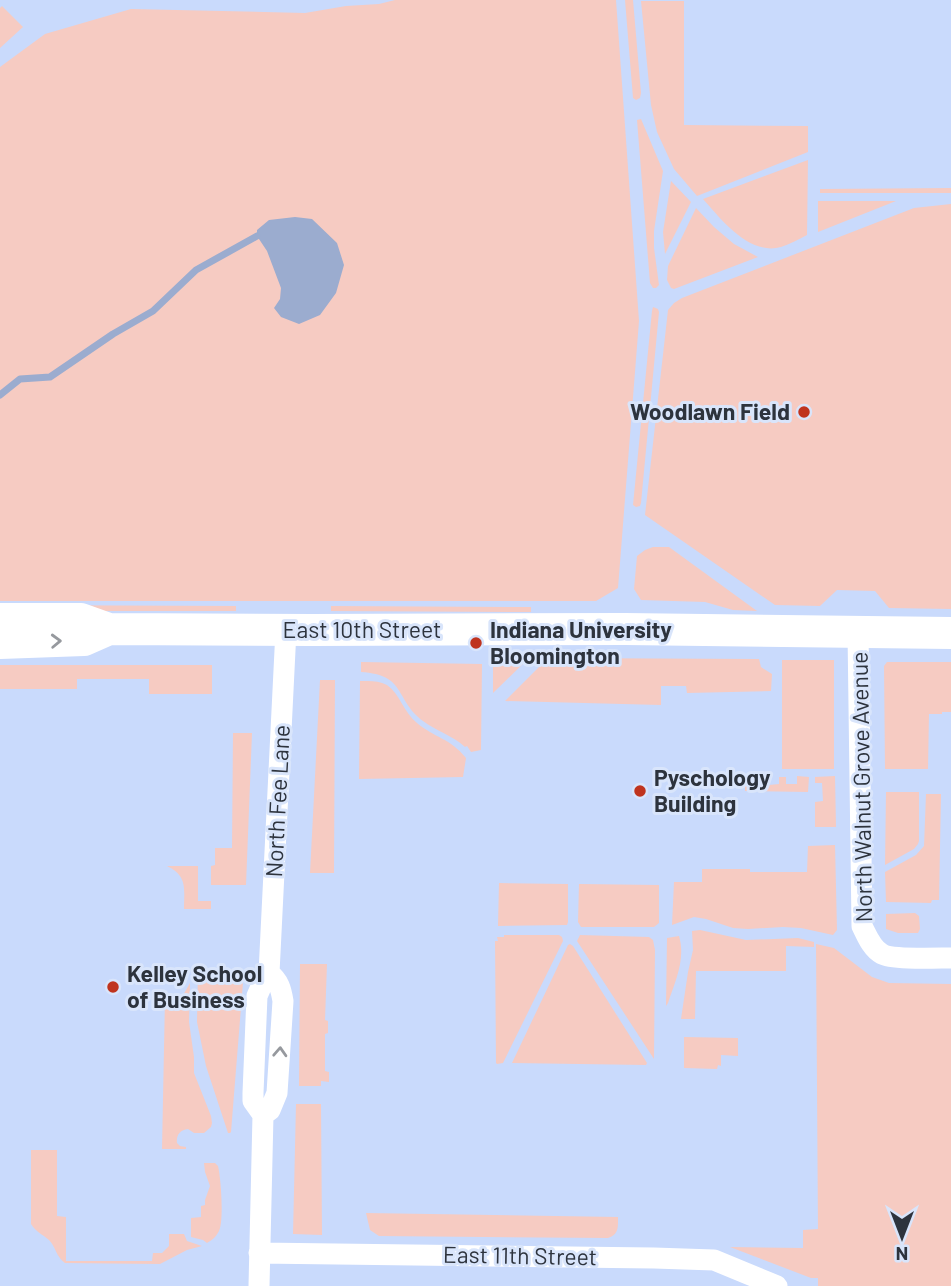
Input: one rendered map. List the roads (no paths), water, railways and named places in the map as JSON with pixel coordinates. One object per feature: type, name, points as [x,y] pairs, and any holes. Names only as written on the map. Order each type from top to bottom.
[{"type":"street","name":"East 10th Street","points":[[0,619],[81,618],[109,629],[625,629],[951,634]]},
{"type":"street","name":"East 10th Street","points":[[0,643],[85,640],[109,629]]},
{"type":"street","name":"North Fee Lane","points":[[259,1286],[263,1115],[253,1101],[253,1093],[257,996],[269,973],[286,630]]},
{"type":"street","name":"North Walnut Grove Avenue","points":[[859,632],[862,926],[869,941],[883,955],[951,958]]},
{"type":"street","name":"East 11th Street","points":[[259,1252],[714,1260],[777,1286]]},
{"type":"waterway","points":[[0,395],[20,379],[50,377],[113,334],[153,311],[196,270],[257,236]]},
{"type":"place","name":"Woodlawn Field","points":[[804,412]]},
{"type":"place","name":"Indiana University Bloomington","points":[[476,643]]},
{"type":"place","name":"Pyschology Building","points":[[640,791]]},
{"type":"place","name":"Kelley School of Business","points":[[113,987]]}]
